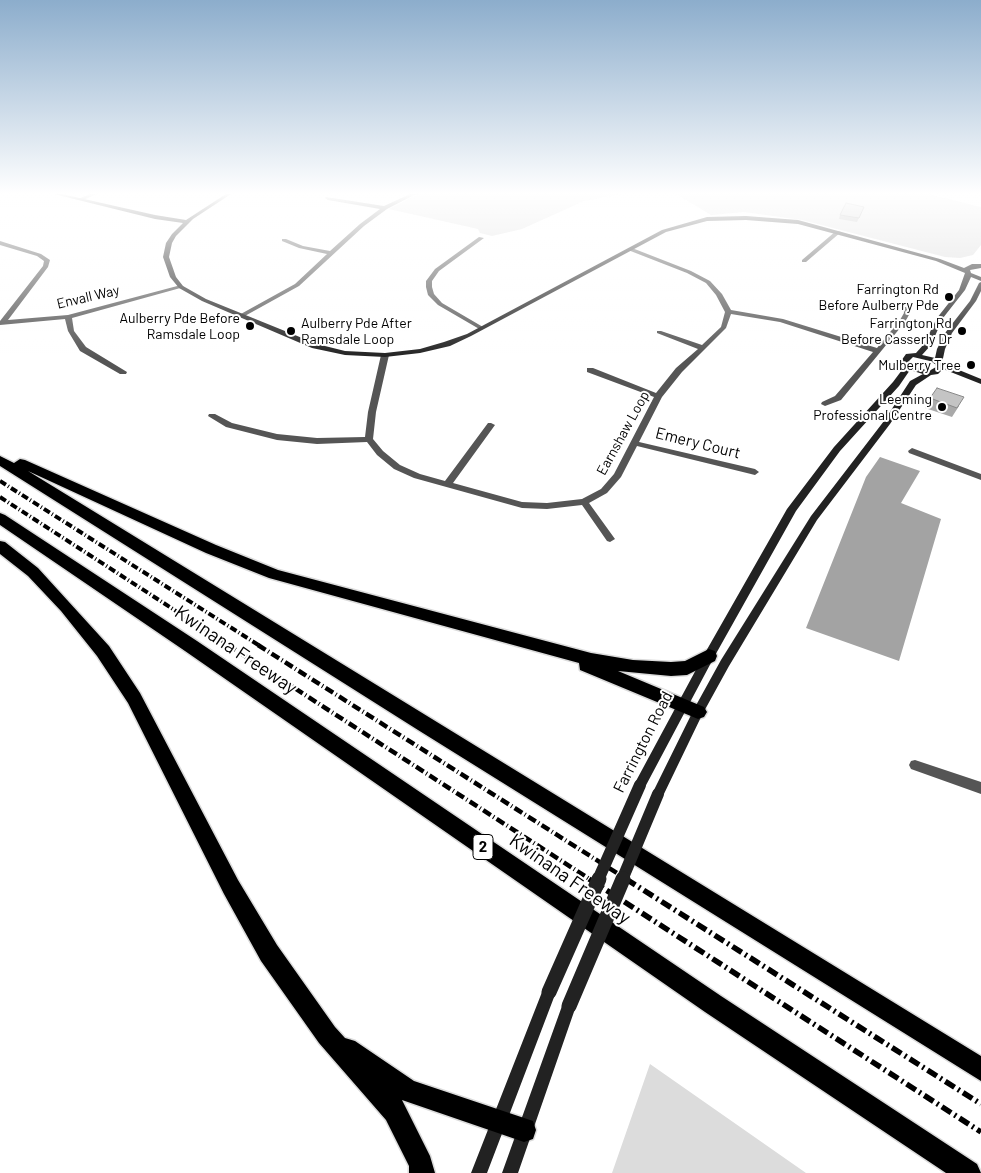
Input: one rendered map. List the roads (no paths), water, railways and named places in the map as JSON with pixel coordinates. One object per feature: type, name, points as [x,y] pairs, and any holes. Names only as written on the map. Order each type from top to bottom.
[{"type":"highway","points":[[0,454],[211,549],[274,574],[591,660],[633,667],[687,668],[709,656]]},
{"type":"highway","name":"Kwinana Freeway","points":[[0,460],[440,735],[981,1069]]},
{"type":"highway","name":"Kwinana Freeway","points":[[0,518],[199,651],[713,1004],[968,1173]]},
{"type":"highway","points":[[0,546],[33,572],[103,651],[134,698],[230,887],[269,953],[327,1035],[395,1111],[421,1165],[422,1173]]},
{"type":"highway","points":[[515,638],[690,709]]},
{"type":"highway","points":[[327,1035],[408,1091],[524,1130]]},
{"type":"main road","points":[[169,249],[166,257],[169,271],[181,287],[204,300],[323,349],[345,353],[386,355],[432,348],[458,340],[629,249]]},
{"type":"main road","points":[[898,249],[938,260],[974,267],[981,279]]},
{"type":"main road","points":[[936,368],[928,357],[918,355],[927,344],[940,318],[962,290],[974,267]]},
{"type":"main road","points":[[936,368],[943,344],[973,301],[981,284]]},
{"type":"main road","name":"Farrington Road","points":[[510,1173],[569,1006],[658,794],[709,656],[792,509],[836,449],[896,384],[909,366],[905,361],[906,358],[918,355]]},
{"type":"main road","points":[[909,366],[918,371],[936,368],[981,382]]},
{"type":"main road","name":"Farrington Road","points":[[479,1173],[549,992],[640,785],[734,647],[814,518],[887,422],[914,383],[936,368]]},
{"type":"street","points":[[1,323],[46,266],[47,260],[40,254],[21,249]]},
{"type":"street","points":[[310,249],[332,253]]},
{"type":"street","points":[[241,316],[302,282],[337,249]]},
{"type":"street","points":[[466,249],[437,270],[429,281],[429,287],[431,295],[435,300],[481,328]]},
{"type":"street","points":[[632,249],[689,272],[708,282],[719,294],[728,312],[782,320],[878,351]]},
{"type":"street","points":[[804,262],[819,249]]},
{"type":"street","name":"Envall Way","points":[[1,323],[68,317],[181,287]]},
{"type":"street","points":[[825,404],[838,398],[903,321],[906,313],[905,308]]},
{"type":"street","name":"Earnshaw Loop","points":[[368,439],[396,468],[447,485],[522,505],[547,506],[584,502],[604,491],[618,475],[658,396],[679,370],[724,327],[728,312]]},
{"type":"street","points":[[68,317],[71,331],[83,349],[123,372]]},
{"type":"street","points":[[660,332],[703,348]]},
{"type":"street","points":[[212,416],[230,425],[277,437],[317,441],[368,439],[372,412],[386,355]]},
{"type":"street","points":[[590,370],[621,384],[658,396]]},
{"type":"street","points":[[447,485],[491,425]]},
{"type":"street","name":"Emery Court","points":[[634,443],[755,472]]},
{"type":"street","points":[[912,451],[981,477]]},
{"type":"street","points":[[584,502],[610,539]]},
{"type":"street","points":[[915,766],[981,788]]},
{"type":"railway","points":[[0,481],[260,646]]},
{"type":"railway","points":[[0,497],[230,646]]},
{"type":"railway","points":[[228,645],[591,880]]},
{"type":"railway","points":[[258,645],[628,880]]},
{"type":"railway","points":[[589,879],[981,1132]]},
{"type":"railway","points":[[626,879],[981,1104]]},
{"type":"place","name":"Farrington Rd Before Aulberry Pde","points":[[949,297]]},
{"type":"place","name":"Aulberry Pde Before Ramsdale Loop","points":[[250,326]]},
{"type":"place","name":"Aulberry Pde After Ramsdale Loop","points":[[291,331]]},
{"type":"place","name":"Farrington Rd Before Casserly Dr","points":[[962,331]]},
{"type":"place","name":"Mulberry Tree","points":[[971,365]]},
{"type":"place","name":"Leeming Professional Centre","points":[[942,407]]}]
